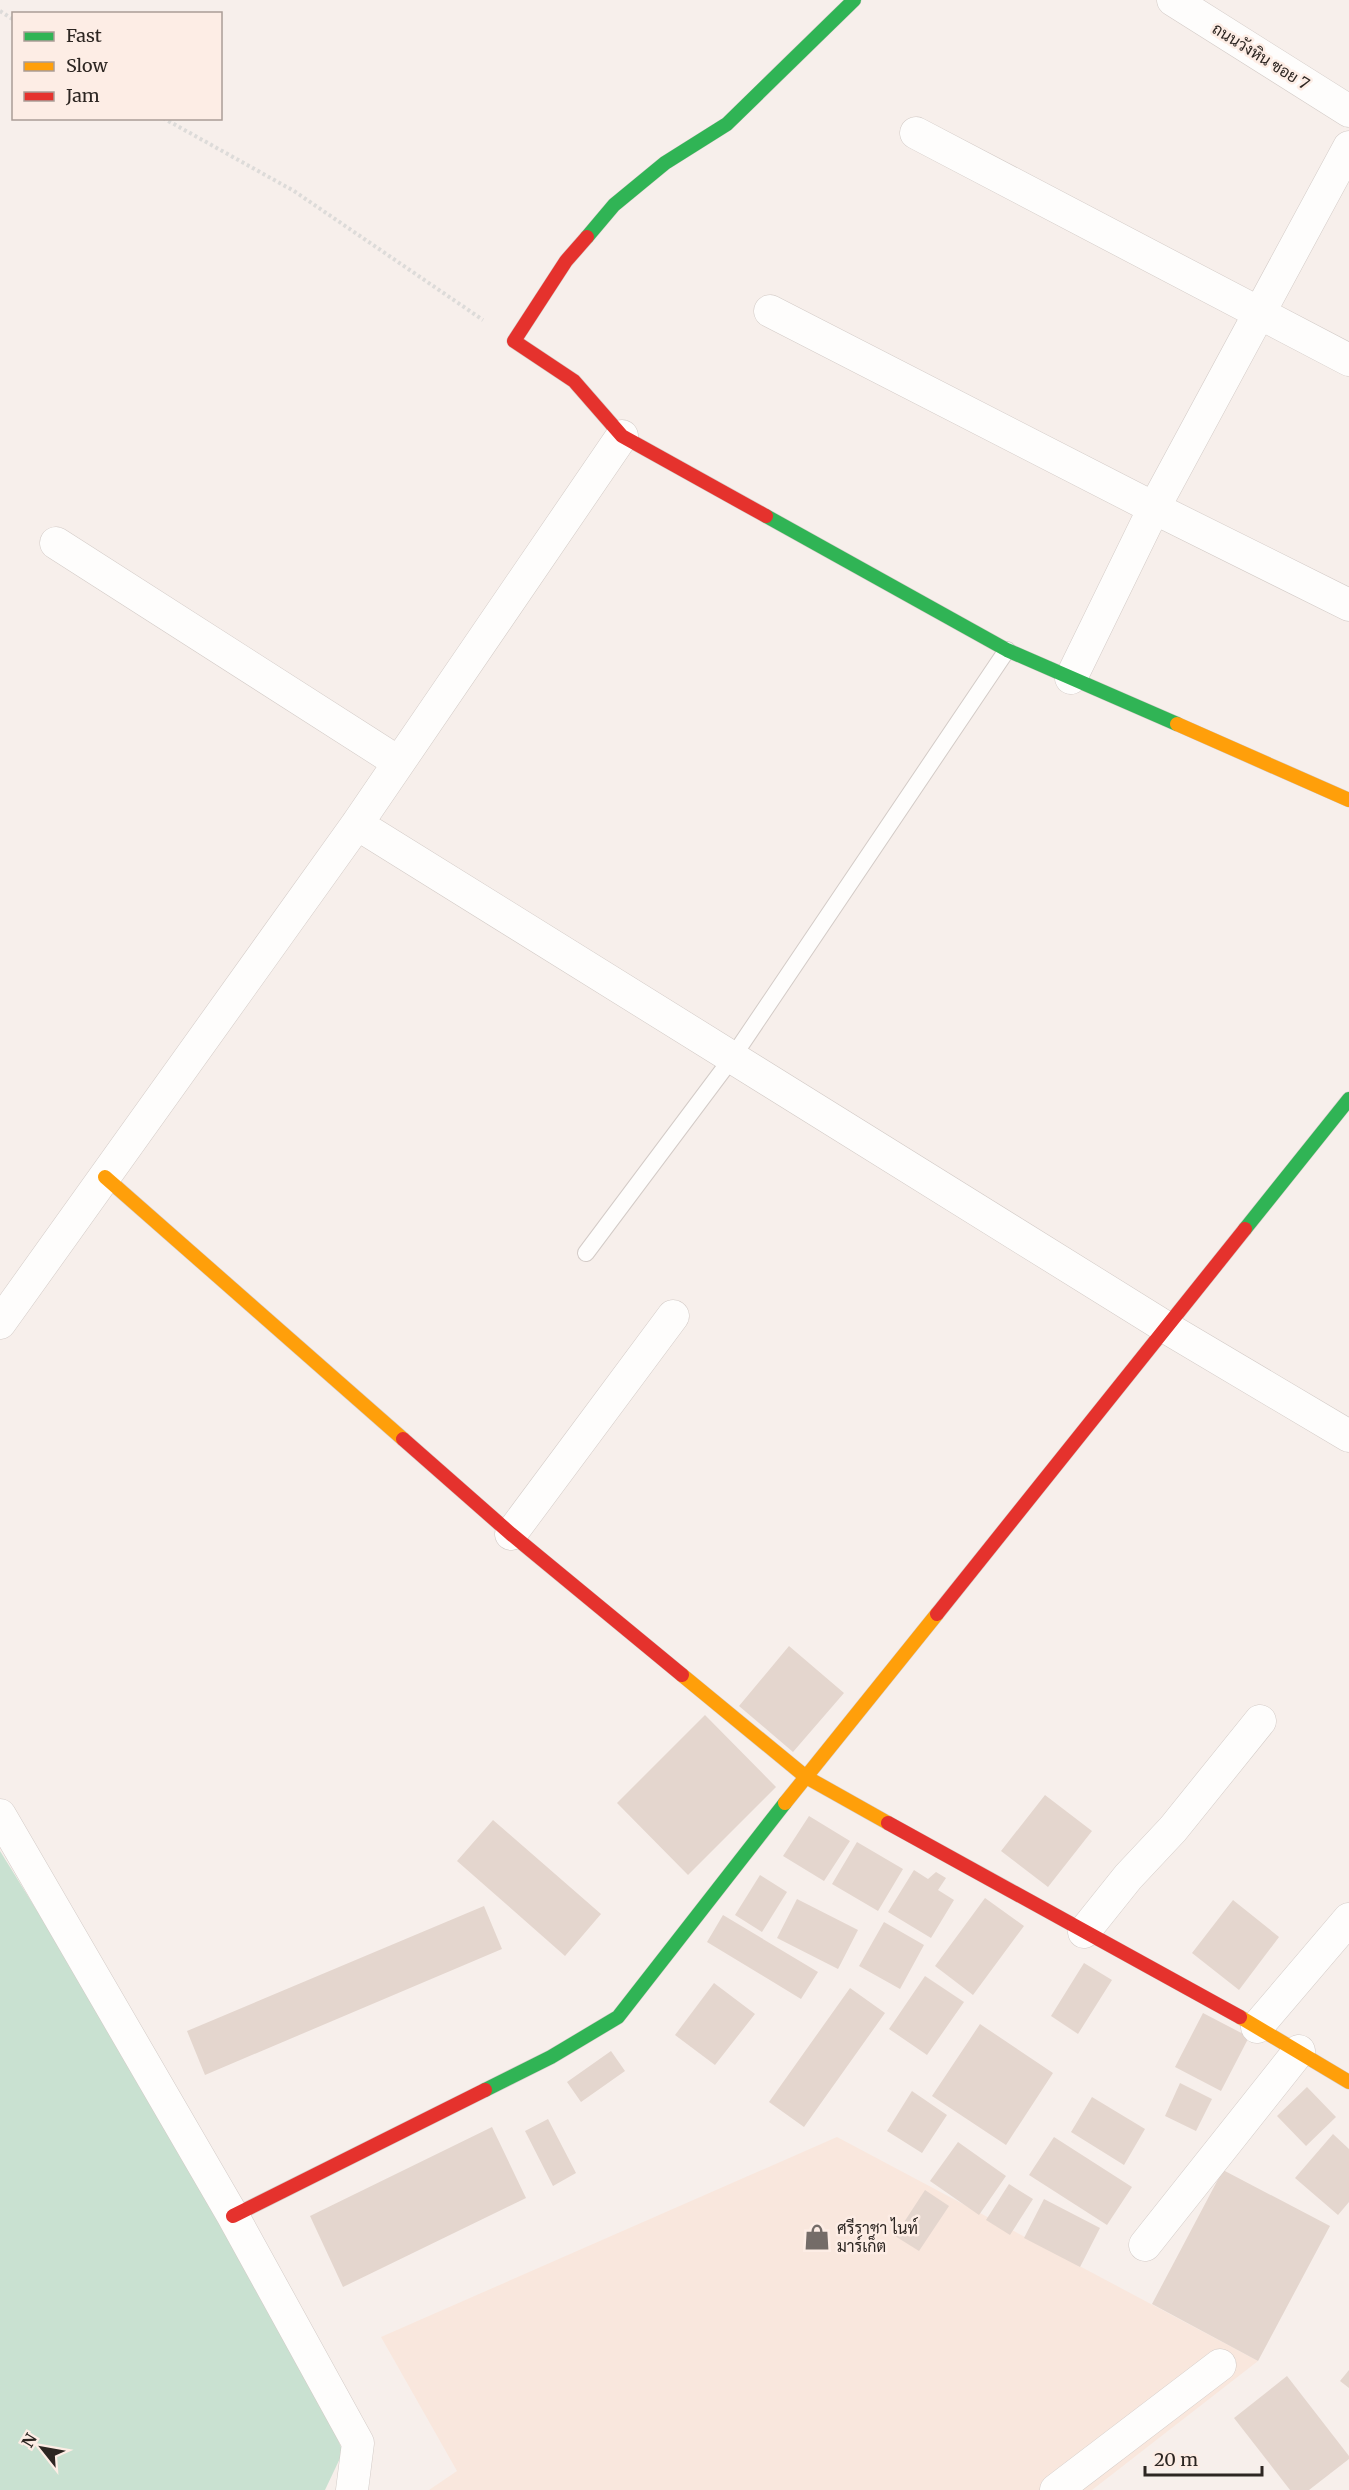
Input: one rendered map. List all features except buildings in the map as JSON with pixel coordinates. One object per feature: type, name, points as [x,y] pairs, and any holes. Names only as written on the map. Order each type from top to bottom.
[{"type":"street","points":[[854,0],[727,124],[665,163],[614,205],[566,261],[514,341],[574,381],[622,436],[1007,650],[1349,800]]},
{"type":"street","name":"ถนนวังหิน ซอย 7","points":[[1173,0],[1349,111]]},
{"type":"street","points":[[916,133],[1349,360]]},
{"type":"street","points":[[1071,678],[1154,508],[1349,147]]},
{"type":"street","points":[[770,311],[1349,605]]},
{"type":"street","points":[[0,1323],[357,824],[622,436]]},
{"type":"street","points":[[56,543],[398,762]]},
{"type":"street","points":[[357,824],[1167,1328],[1349,1436]]},
{"type":"street","points":[[233,2216],[551,2056],[618,2017],[806,1778],[1349,1099]]},
{"type":"street","points":[[105,1177],[511,1534],[806,1778],[1257,2027],[1349,2082]]},
{"type":"street","points":[[511,1534],[673,1316]]},
{"type":"street","points":[[1084,1932],[1128,1877],[1173,1829],[1260,1720]]},
{"type":"street","points":[[0,1815],[233,2216],[358,2443],[352,2490]]},
{"type":"street","points":[[1257,2027],[1349,1919]]},
{"type":"street","points":[[1145,2245],[1299,2051]]},
{"type":"street","points":[[1056,2490],[1220,2365]]},
{"type":"lane","points":[[586,1253],[732,1058],[1007,650]]},
{"type":"path","points":[[168,120],[294,191],[514,341]]},
{"type":"shaded area","name":"ศรีราชา ไนท์ มาร์เก็ต","points":[[837,2137],[1258,2361],[1092,2490],[429,2490],[457,2471],[381,2337]]},
{"type":"green space","points":[[0,1851],[152,2096],[311,2374],[343,2452],[325,2490],[0,2490]]},
{"type":"traffic: fast","points":[[587,237],[614,205],[665,163],[727,124],[854,0]]},
{"type":"traffic: fast","points":[[766,516],[1007,650],[1177,724]]},
{"type":"traffic: fast","points":[[1245,1229],[1349,1099]]},
{"type":"traffic: fast","points":[[485,2090],[551,2057],[618,2017],[785,1803]]},
{"type":"traffic: slow","points":[[1177,724],[1349,800]]},
{"type":"traffic: slow","points":[[105,1177],[403,1439]]},
{"type":"traffic: slow","points":[[785,1803],[937,1614]]},
{"type":"traffic: slow","points":[[682,1675],[806,1777],[888,1823]]},
{"type":"traffic: slow","points":[[1240,2017],[1349,2082]]},
{"type":"traffic: jam","points":[[587,237],[566,261],[514,341],[574,381],[622,436],[766,516]]},
{"type":"traffic: jam","points":[[937,1614],[1245,1229]]},
{"type":"traffic: jam","points":[[403,1439],[511,1534],[682,1675]]},
{"type":"traffic: jam","points":[[888,1823],[1240,2017]]},
{"type":"traffic: jam","points":[[233,2216],[485,2090]]},
{"type":"place","name":"ศรีราชา ไนท์ มาร์เก็ต","points":[[817,2237]]}]
